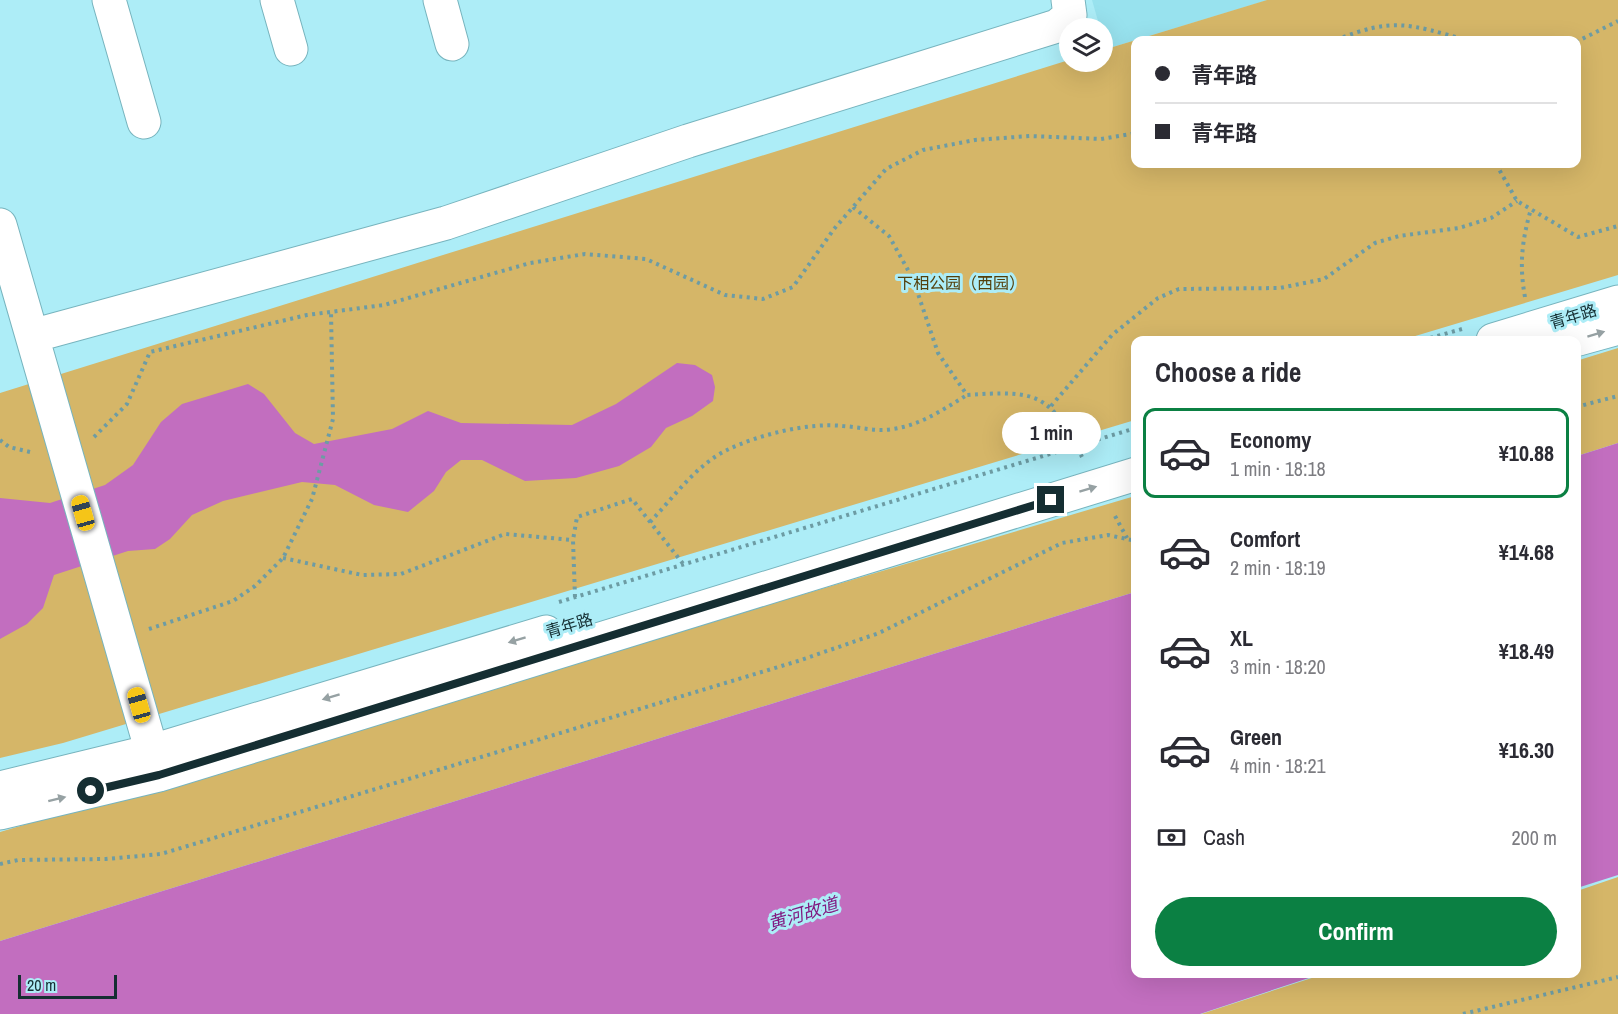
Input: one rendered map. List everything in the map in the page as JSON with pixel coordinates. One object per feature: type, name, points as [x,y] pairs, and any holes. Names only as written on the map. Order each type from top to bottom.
[{"type":"street","points":[[110,0],[144,122]]},
{"type":"street","points":[[277,0],[291,49]]},
{"type":"street","points":[[440,0],[452,44]]},
{"type":"street","points":[[32,336],[446,223],[687,141],[1057,26],[1070,15],[1068,0]]},
{"type":"street","points":[[0,225],[155,763]]},
{"type":"street","name":"青年路","points":[[1506,336],[1618,302]]},
{"type":"street","name":"青年路","points":[[1581,338],[1618,328]]},
{"type":"street","name":"青年路","points":[[0,813],[1131,453]]},
{"type":"street","name":"青年路","points":[[1087,466],[1131,473]]},
{"type":"street","name":"青年路","points":[[0,788],[155,763]]},
{"type":"path","points":[[1581,40],[1618,21]]},
{"type":"path","points":[[1346,36],[1389,23],[1419,27],[1452,36]]},
{"type":"path","points":[[0,440],[9,447],[36,454],[65,450],[92,438],[116,417],[126,404],[150,352],[296,317],[384,305],[531,262],[585,254],[646,259],[725,295],[762,299],[793,287],[853,207],[886,169],[923,150],[975,140],[1030,136],[1101,139],[1131,134]]},
{"type":"path","points":[[1498,168],[1517,201],[1578,237],[1618,226]]},
{"type":"path","points":[[1051,406],[1112,334],[1158,298],[1179,289],[1281,288],[1324,279],[1375,243],[1399,236],[1459,228],[1491,218],[1517,201]]},
{"type":"path","points":[[853,207],[889,236],[913,279],[938,353],[968,395]]},
{"type":"path","points":[[1526,301],[1521,259],[1522,242],[1531,209]]},
{"type":"path","points":[[120,638],[233,601],[255,586],[283,558],[312,499],[333,419],[331,312]]},
{"type":"path","points":[[650,522],[706,463],[727,450],[794,428],[841,425],[868,430],[893,429],[927,420],[968,395],[1030,394],[1051,406],[1127,538]]},
{"type":"path","points":[[1581,405],[1618,396]]},
{"type":"path","points":[[553,604],[684,565],[1087,466],[1131,432]]},
{"type":"path","points":[[575,597],[573,540],[577,517],[632,499],[684,565]]},
{"type":"path","points":[[283,558],[362,575],[401,574],[505,534],[573,540]]},
{"type":"path","points":[[0,864],[18,860],[105,859],[161,854],[808,658],[879,633],[1062,543],[1108,535],[1131,539]]},
{"type":"path","points":[[1463,1014],[1618,977]]},
{"type":"shaded area","points":[[1092,0],[1268,0],[1149,36],[1131,36],[1131,41],[1113,47],[1113,18],[1097,18]]},
{"type":"green space","name":"下相公园（西园）","points":[[1267,0],[1618,0],[1618,275],[1415,336],[1131,336],[1131,421],[63,743],[0,758],[0,393],[1059,63],[1059,72],[1113,72],[1113,47],[1131,41],[1131,168],[1581,168],[1581,36],[1149,36]]},
{"type":"green space","points":[[1618,348],[1618,443],[1581,455],[1581,359]]},
{"type":"green space","points":[[1131,497],[1131,593],[0,941],[0,832]]},
{"type":"green space","points":[[1618,877],[1618,1014],[1201,1014],[1312,978],[1581,978],[1581,890]]},
{"type":"water","points":[[677,363],[695,365],[712,375],[715,387],[713,401],[692,416],[666,428],[651,447],[619,466],[576,478],[525,481],[482,460],[461,460],[446,472],[434,491],[408,512],[374,505],[335,485],[302,482],[223,501],[192,515],[170,539],[155,549],[128,551],[54,575],[43,608],[27,624],[0,639],[0,498],[50,503],[105,485],[133,465],[161,422],[182,404],[248,384],[264,394],[295,433],[314,444],[392,429],[428,411],[461,423],[572,425],[616,404]]},
{"type":"water","points":[[1618,443],[1618,875],[1581,887],[1581,455]]},
{"type":"water","name":"黄河故道","points":[[1131,593],[1131,978],[1309,978],[1200,1014],[0,1014],[0,941]]},
{"type":"route","points":[[91,791],[159,775],[1051,500]]}]
